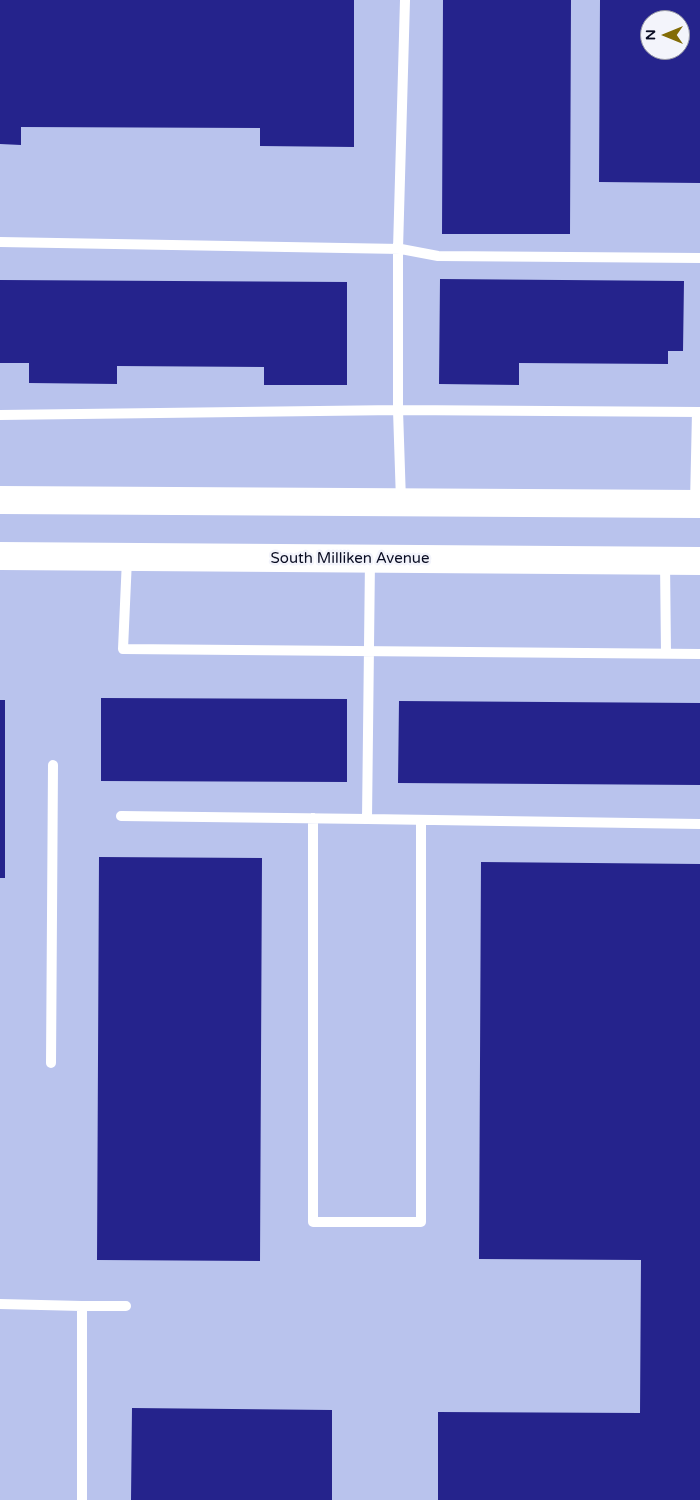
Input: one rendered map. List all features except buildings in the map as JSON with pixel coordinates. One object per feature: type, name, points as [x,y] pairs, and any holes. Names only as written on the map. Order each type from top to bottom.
[{"type":"main road","points":[[0,500],[697,504]]},
{"type":"main road","name":"South Milliken Avenue","points":[[0,556],[700,561]]},
{"type":"lane","points":[[401,502],[398,410],[398,249],[405,0]]},
{"type":"lane","points":[[0,242],[398,249],[438,256],[700,258]]},
{"type":"lane","points":[[0,415],[398,410],[698,412],[697,504]]},
{"type":"lane","points":[[127,557],[124,649],[700,654]]},
{"type":"lane","points":[[367,819],[370,559]]},
{"type":"lane","points":[[665,561],[666,653]]},
{"type":"lane","points":[[51,1063],[53,765]]},
{"type":"lane","points":[[121,816],[700,824]]},
{"type":"lane","points":[[313,818],[313,1222],[421,1222],[421,820]]},
{"type":"lane","points":[[0,1304],[126,1306]]},
{"type":"lane","points":[[82,1306],[82,1500]]},
{"type":"shaded area","points":[[0,0],[700,0],[700,1500],[0,1500]]}]
